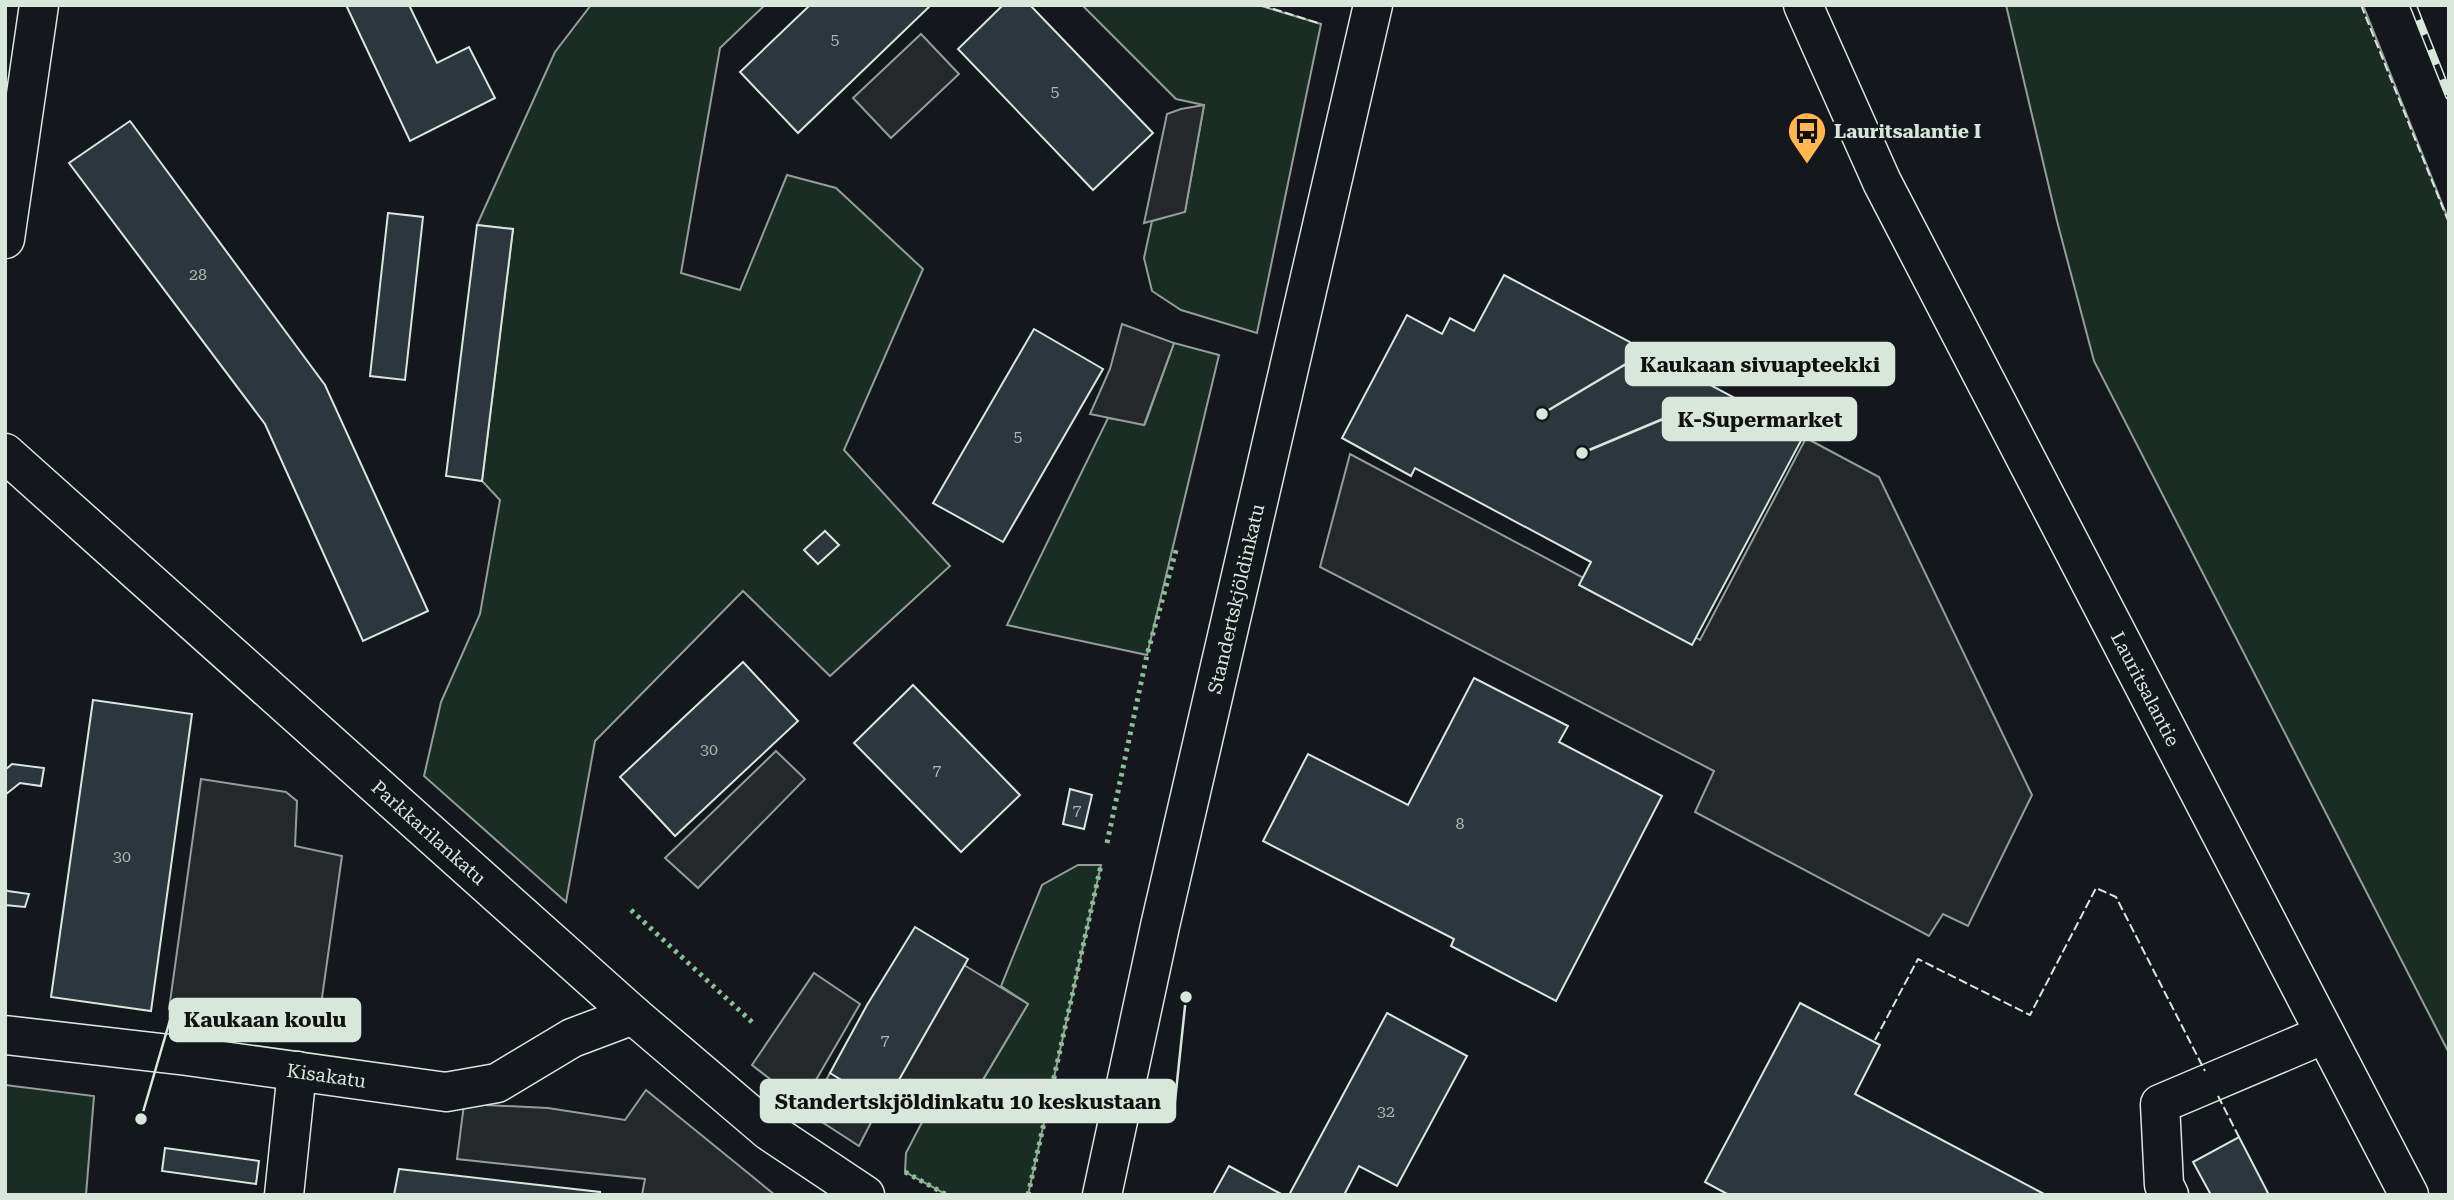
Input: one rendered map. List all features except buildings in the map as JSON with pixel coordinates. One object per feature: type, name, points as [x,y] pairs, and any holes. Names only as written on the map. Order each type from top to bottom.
[{"type":"street","points":[[5,239],[39,5]]},
{"type":"street","name":"Standertskjöldinkatu","points":[[1102,1195],[1160,926],[1373,5]]},
{"type":"street","name":"Lauritsalantie","points":[[1775,5],[1882,182]]},
{"type":"street","name":"Lauritsalantie","points":[[1802,5],[1882,182],[2409,1195]]},
{"type":"street","name":"Parkkarilankatu","points":[[5,453],[633,1015],[769,1131],[865,1195]]},
{"type":"street","name":"Kisakatu","points":[[5,1035],[446,1092],[496,1083],[572,1038],[633,1015]]},
{"type":"street","points":[[2169,1195],[2164,1185],[2160,1104],[2325,1034]]},
{"type":"street","points":[[285,1195],[298,1071]]},
{"type":"green space","points":[[591,5],[765,5],[720,48],[681,273],[740,290],[787,175],[836,188],[923,269],[844,450],[950,566],[830,676],[743,591],[595,741],[566,902],[424,776],[441,702],[480,614],[500,500],[482,481],[513,229],[477,225],[555,52]]},
{"type":"green space","points":[[1082,5],[1258,5],[1321,24],[1257,333],[1181,310],[1152,291],[1144,258],[1152,221],[1185,211],[1204,105],[1176,99]]},
{"type":"green space","points":[[2006,5],[2363,5],[2449,221],[2449,1053],[2094,361],[2057,221]]},
{"type":"green space","points":[[1174,343],[1219,355],[1147,655],[1007,625],[1108,418],[1145,424]]},
{"type":"green space","points":[[1078,865],[1101,865],[1028,1195],[947,1195],[905,1172],[906,1153],[932,1103],[959,1120],[1028,1004],[1001,986],[1042,885]]},
{"type":"green space","points":[[5,1085],[94,1096],[86,1195],[5,1195]]},
{"type":"shaded area","points":[[921,34],[959,74],[891,138],[853,98]]},
{"type":"shaded area","points":[[1204,105],[1185,212],[1144,223],[1167,114]]},
{"type":"shaded area","points":[[1122,324],[1174,343],[1144,425],[1090,414],[1110,369]]},
{"type":"shaded area","points":[[1806,438],[1879,477],[2032,795],[1968,926],[1943,914],[1929,936],[1695,812],[1714,771],[1320,567],[1350,454],[1700,640]]},
{"type":"shaded area","points":[[776,751],[805,779],[698,888],[665,858]]},
{"type":"shaded area","points":[[201,779],[286,792],[297,801],[295,846],[342,856],[318,1026],[169,1009]]},
{"type":"shaded area","points":[[964,965],[1028,1004],[959,1120],[897,1082]]},
{"type":"shaded area","points":[[814,973],[860,1004],[802,1104],[752,1065]]},
{"type":"shaded area","points":[[830,1073],[881,1103],[859,1146],[808,1113]]},
{"type":"shaded area","points":[[646,1090],[775,1195],[642,1195],[645,1179],[457,1159],[464,1104],[548,1108],[625,1120]]},
{"type":"railway","points":[[2413,5],[2449,96]]},
{"type":"hedge","points":[[1107,843],[1147,655],[1177,547]]},
{"type":"hedge","points":[[1028,1195],[1101,865]]},
{"type":"hedge","points":[[631,910],[752,1022]]},
{"type":"hedge","points":[[905,1172],[947,1195]]},
{"type":"fence","points":[[1261,5],[1321,24]]},
{"type":"fence","points":[[2361,5],[2449,223]]},
{"type":"fence","points":[[1875,1040],[1918,959],[2030,1015],[2096,888],[2116,897],[2205,1071]]},
{"type":"fence","points":[[2218,1096],[2239,1137]]},
{"type":"place","name":"Lauritsalantie I","points":[[1807,165]]},
{"type":"place","name":"Kaukaan sivuapteekki","points":[[1542,414]]},
{"type":"place","name":"K-Supermarket","points":[[1582,453]]},
{"type":"place","name":"Standertskjöldinkatu 10 keskustaan","points":[[1186,997]]},
{"type":"place","name":"Kaukaan koulu","points":[[141,1119]]}]
